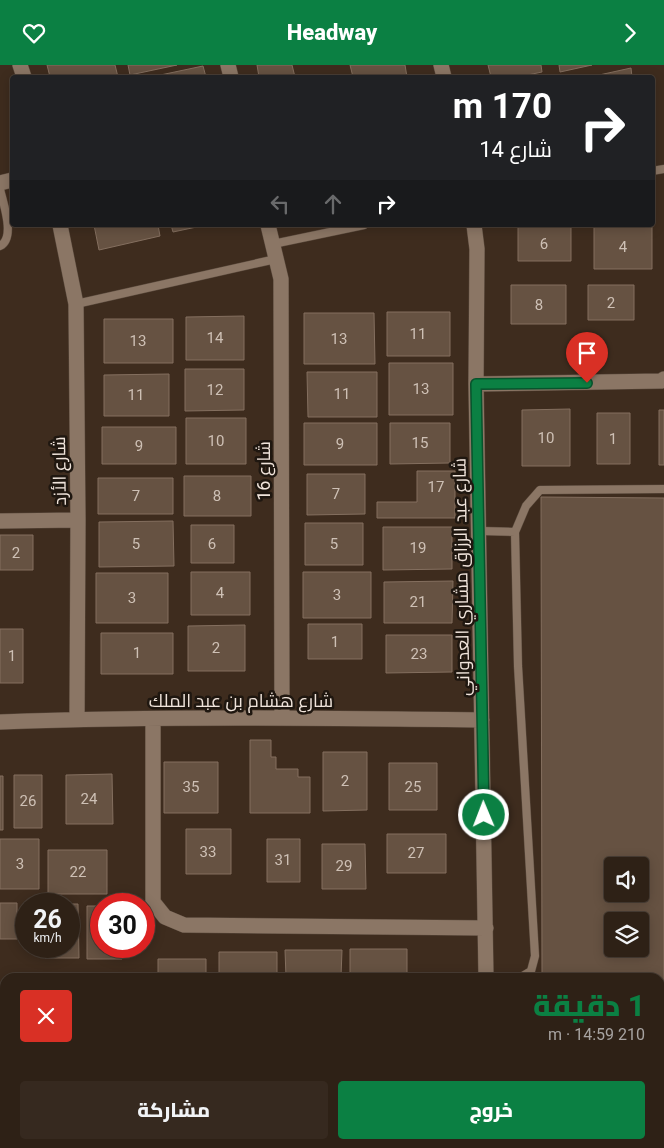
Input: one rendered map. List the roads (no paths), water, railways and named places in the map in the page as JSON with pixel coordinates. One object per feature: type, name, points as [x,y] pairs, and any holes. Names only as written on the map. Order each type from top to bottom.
[{"type":"street","name":"شارع الأزد","points":[[60,227],[76,304],[77,719]]},
{"type":"street","name":"شارع 16","points":[[269,227],[281,279],[282,718]]},
{"type":"street","name":"شارع عبد الرزاق مشاري العدواني","points":[[474,227],[477,249],[476,384],[480,531],[486,973]]},
{"type":"street","points":[[476,384],[661,381],[664,379]]},
{"type":"street","points":[[0,521],[78,520]]},
{"type":"street","name":"شارع هشام بن عبد الملك","points":[[0,721],[282,718],[482,720]]},
{"type":"street","points":[[153,719],[153,902],[165,917],[184,925],[486,928]]},
{"type":"lane","points":[[0,189],[8,235],[4,244],[0,246]]},
{"type":"lane","points":[[273,244],[354,227]]},
{"type":"lane","points":[[76,304],[276,259]]},
{"type":"lane","points":[[528,973],[531,971],[535,956],[518,666],[514,532],[526,506],[540,491],[664,489]]},
{"type":"lane","points":[[480,531],[514,532]]}]
